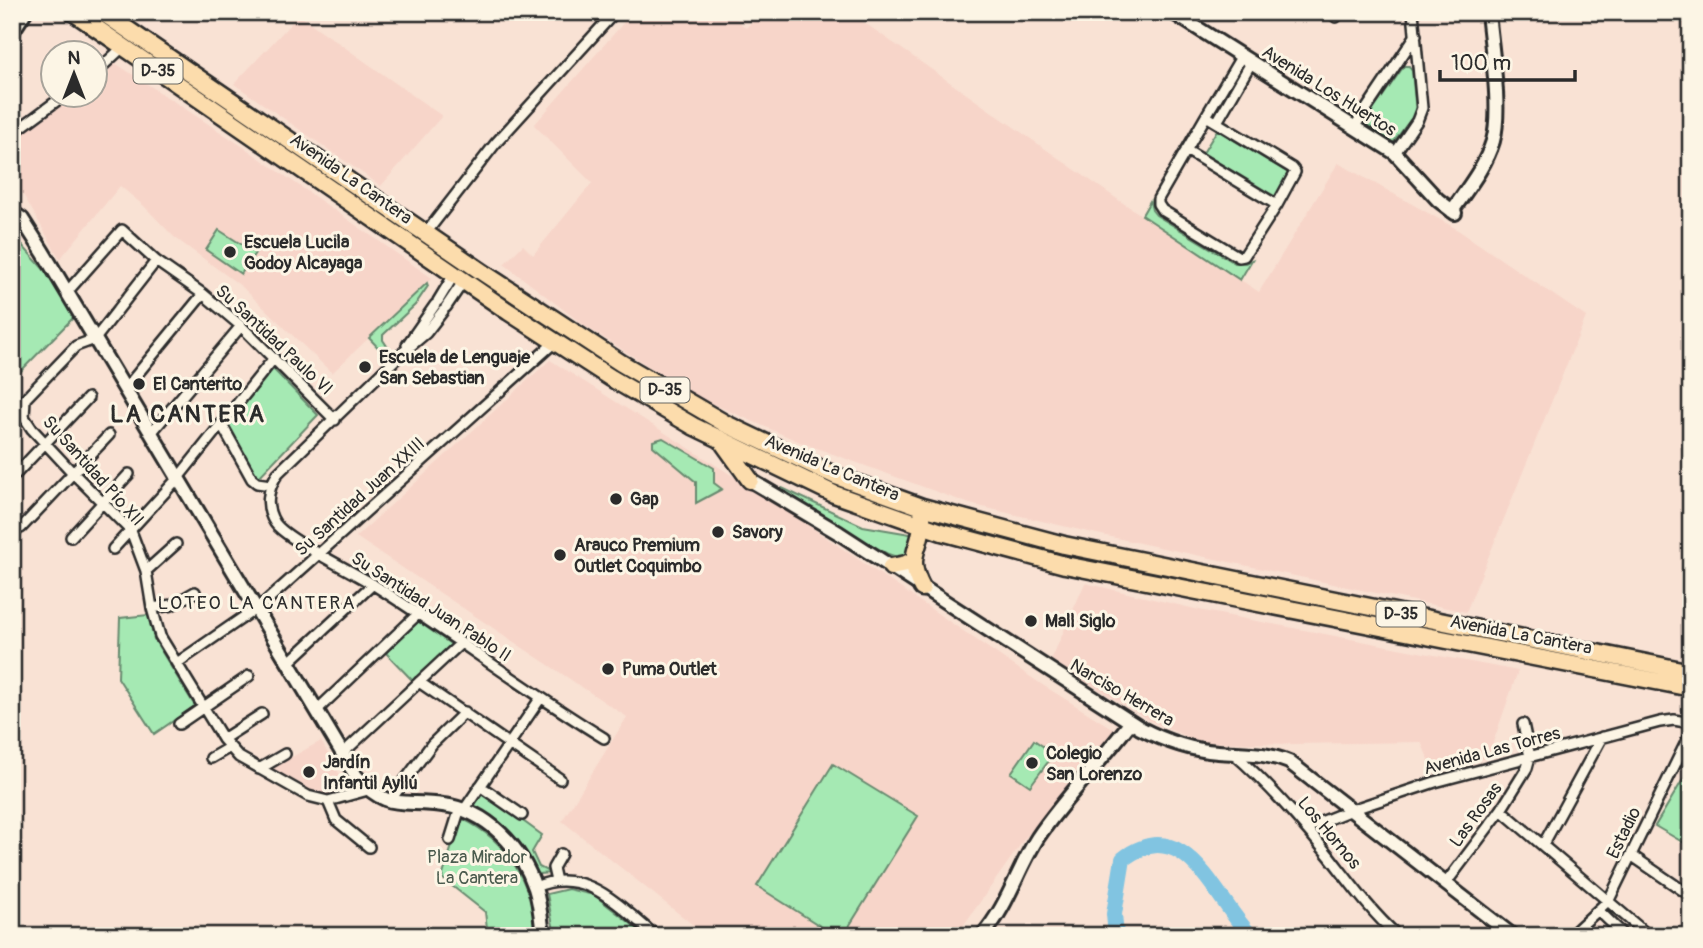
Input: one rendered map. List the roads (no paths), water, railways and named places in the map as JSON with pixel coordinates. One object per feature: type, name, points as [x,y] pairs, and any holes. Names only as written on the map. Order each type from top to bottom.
[{"type":"highway","name":"Avenida La Cantera","points":[[72,12],[555,342],[639,395],[721,440],[834,494],[923,526],[1065,565],[1691,688]]},
{"type":"highway","name":"Avenida La Cantera","points":[[102,12],[469,263],[640,375],[764,443],[836,476],[922,507],[1016,534],[1112,556],[1691,672]]},
{"type":"highway","points":[[721,440],[750,480]]},
{"type":"highway","points":[[750,480],[747,470],[752,455],[764,443]]},
{"type":"highway","points":[[922,507],[923,526],[912,561],[922,589]]},
{"type":"highway","points":[[891,567],[912,561]]},
{"type":"street","points":[[12,32],[25,12]]},
{"type":"street","points":[[426,233],[495,144],[615,12]]},
{"type":"street","name":"Avenida Los Huertos","points":[[1172,12],[1395,153],[1438,200],[1454,212],[1482,166],[1493,140],[1496,111],[1488,12]]},
{"type":"street","points":[[1395,153],[1421,113],[1423,103],[1413,12]]},
{"type":"street","points":[[1355,126],[1416,35]]},
{"type":"street","points":[[108,61],[123,47]]},
{"type":"street","points":[[1401,58],[1411,58],[1419,65]]},
{"type":"street","points":[[1206,116],[1294,170],[1294,175],[1247,254],[1239,257],[1159,207],[1158,199],[1206,116],[1246,60]]},
{"type":"street","points":[[1217,122],[1246,60]]},
{"type":"street","points":[[12,134],[47,108]]},
{"type":"street","points":[[1186,150],[1277,205]]},
{"type":"street","points":[[12,212],[22,219],[67,292],[316,711],[368,790],[389,802],[442,804],[462,809],[498,831],[517,855],[535,887],[544,936]]},
{"type":"street","name":"Su Santidad Paulo VI","points":[[67,292],[122,230],[156,261],[241,326],[335,420]]},
{"type":"street","points":[[12,413],[76,346],[95,339],[156,261]]},
{"type":"street","points":[[400,355],[436,303],[469,263]]},
{"type":"street","points":[[222,425],[252,479],[271,485],[278,473],[426,333],[445,309],[459,278]]},
{"type":"street","points":[[125,389],[203,295]]},
{"type":"street","points":[[151,433],[241,326]]},
{"type":"street","name":"Su Santidad Juan XXIII","points":[[177,663],[257,609],[555,342]]},
{"type":"street","points":[[113,549],[178,478],[274,358]]},
{"type":"street","points":[[12,478],[88,398]]},
{"type":"street","name":"Su Santidad Pío XII","points":[[25,399],[23,413],[26,421],[131,531],[146,571],[160,636],[226,743],[239,757],[260,769],[308,796],[328,801]]},
{"type":"street","points":[[21,528],[109,435]]},
{"type":"street","points":[[71,537],[129,474]]},
{"type":"street","name":"Narciso Herrera","points":[[750,480],[891,567],[1130,723],[1184,746],[1264,754],[1289,762],[1513,936]]},
{"type":"street","name":"Su Santidad Juan Pablo II","points":[[271,485],[268,504],[274,522],[283,531],[373,584],[540,699],[604,738]]},
{"type":"street","points":[[146,571],[176,544]]},
{"type":"street","points":[[288,663],[373,584]]},
{"type":"street","points":[[152,608],[172,605],[195,592]]},
{"type":"street","points":[[316,711],[418,614]]},
{"type":"street","points":[[342,754],[460,644]]},
{"type":"street","points":[[179,724],[249,676]]},
{"type":"street","points":[[419,682],[560,779]]},
{"type":"street","points":[[450,840],[462,809],[540,699]]},
{"type":"street","points":[[389,802],[432,744],[465,712]]},
{"type":"street","points":[[211,758],[262,715]]},
{"type":"street","name":"Avenida Las Torres","points":[[1306,828],[1435,782],[1667,721],[1691,723]]},
{"type":"street","points":[[982,936],[1005,904],[1025,860],[1041,834],[1130,723]]},
{"type":"street","points":[[1523,724],[1530,757]]},
{"type":"street","name":"Estadio","points":[[1570,936],[1609,900],[1691,732]]},
{"type":"street","points":[[1544,845],[1602,737]]},
{"type":"street","name":"Los Hornos","points":[[1233,753],[1306,828],[1381,920],[1398,936]]},
{"type":"street","points":[[260,769],[285,754]]},
{"type":"street","name":"Las Rosas","points":[[1446,883],[1501,810],[1527,768],[1530,757]]},
{"type":"street","points":[[480,786],[522,815]]},
{"type":"street","points":[[368,790],[328,801],[336,820],[369,847]]},
{"type":"street","points":[[1501,810],[1649,936]]},
{"type":"street","points":[[556,881],[553,868],[561,854]]},
{"type":"street","points":[[1631,855],[1691,896]]},
{"type":"street","points":[[535,887],[556,881],[576,881],[596,888],[656,936]]},
{"type":"street","points":[[1598,910],[1625,936]]},
{"type":"street","points":[[1381,920],[1387,936]]},
{"type":"waterway","points":[[1116,936],[1114,914],[1123,859],[1145,847],[1165,846],[1182,853],[1197,866],[1251,936]]},
{"type":"place","name":"Escuela Lucila Godoy Alcayaga","points":[[230,252]]},
{"type":"place","name":"Escuela de Lenguaje San Sebastian","points":[[365,367]]},
{"type":"place","name":"El Canterito","points":[[139,384]]},
{"type":"place","name":"Gap","points":[[616,499]]},
{"type":"place","name":"Savory","points":[[718,532]]},
{"type":"place","name":"Arauco Premium Outlet Coquimbo","points":[[560,555]]},
{"type":"place","name":"Mall Siglo","points":[[1031,621]]},
{"type":"place","name":"Puma Outlet","points":[[608,669]]},
{"type":"place","name":"Colegio San Lorenzo","points":[[1032,763]]},
{"type":"place","name":"Jardín Infantil Ayllú","points":[[309,772]]},
{"type":"district","name":"LA CANTERA","points":[[188,414]]},
{"type":"district","name":"LOTEO LA CANTERA","points":[[257,603]]},
{"type":"park label","name":"Plaza Mirador La Cantera","points":[[477,867]]}]
